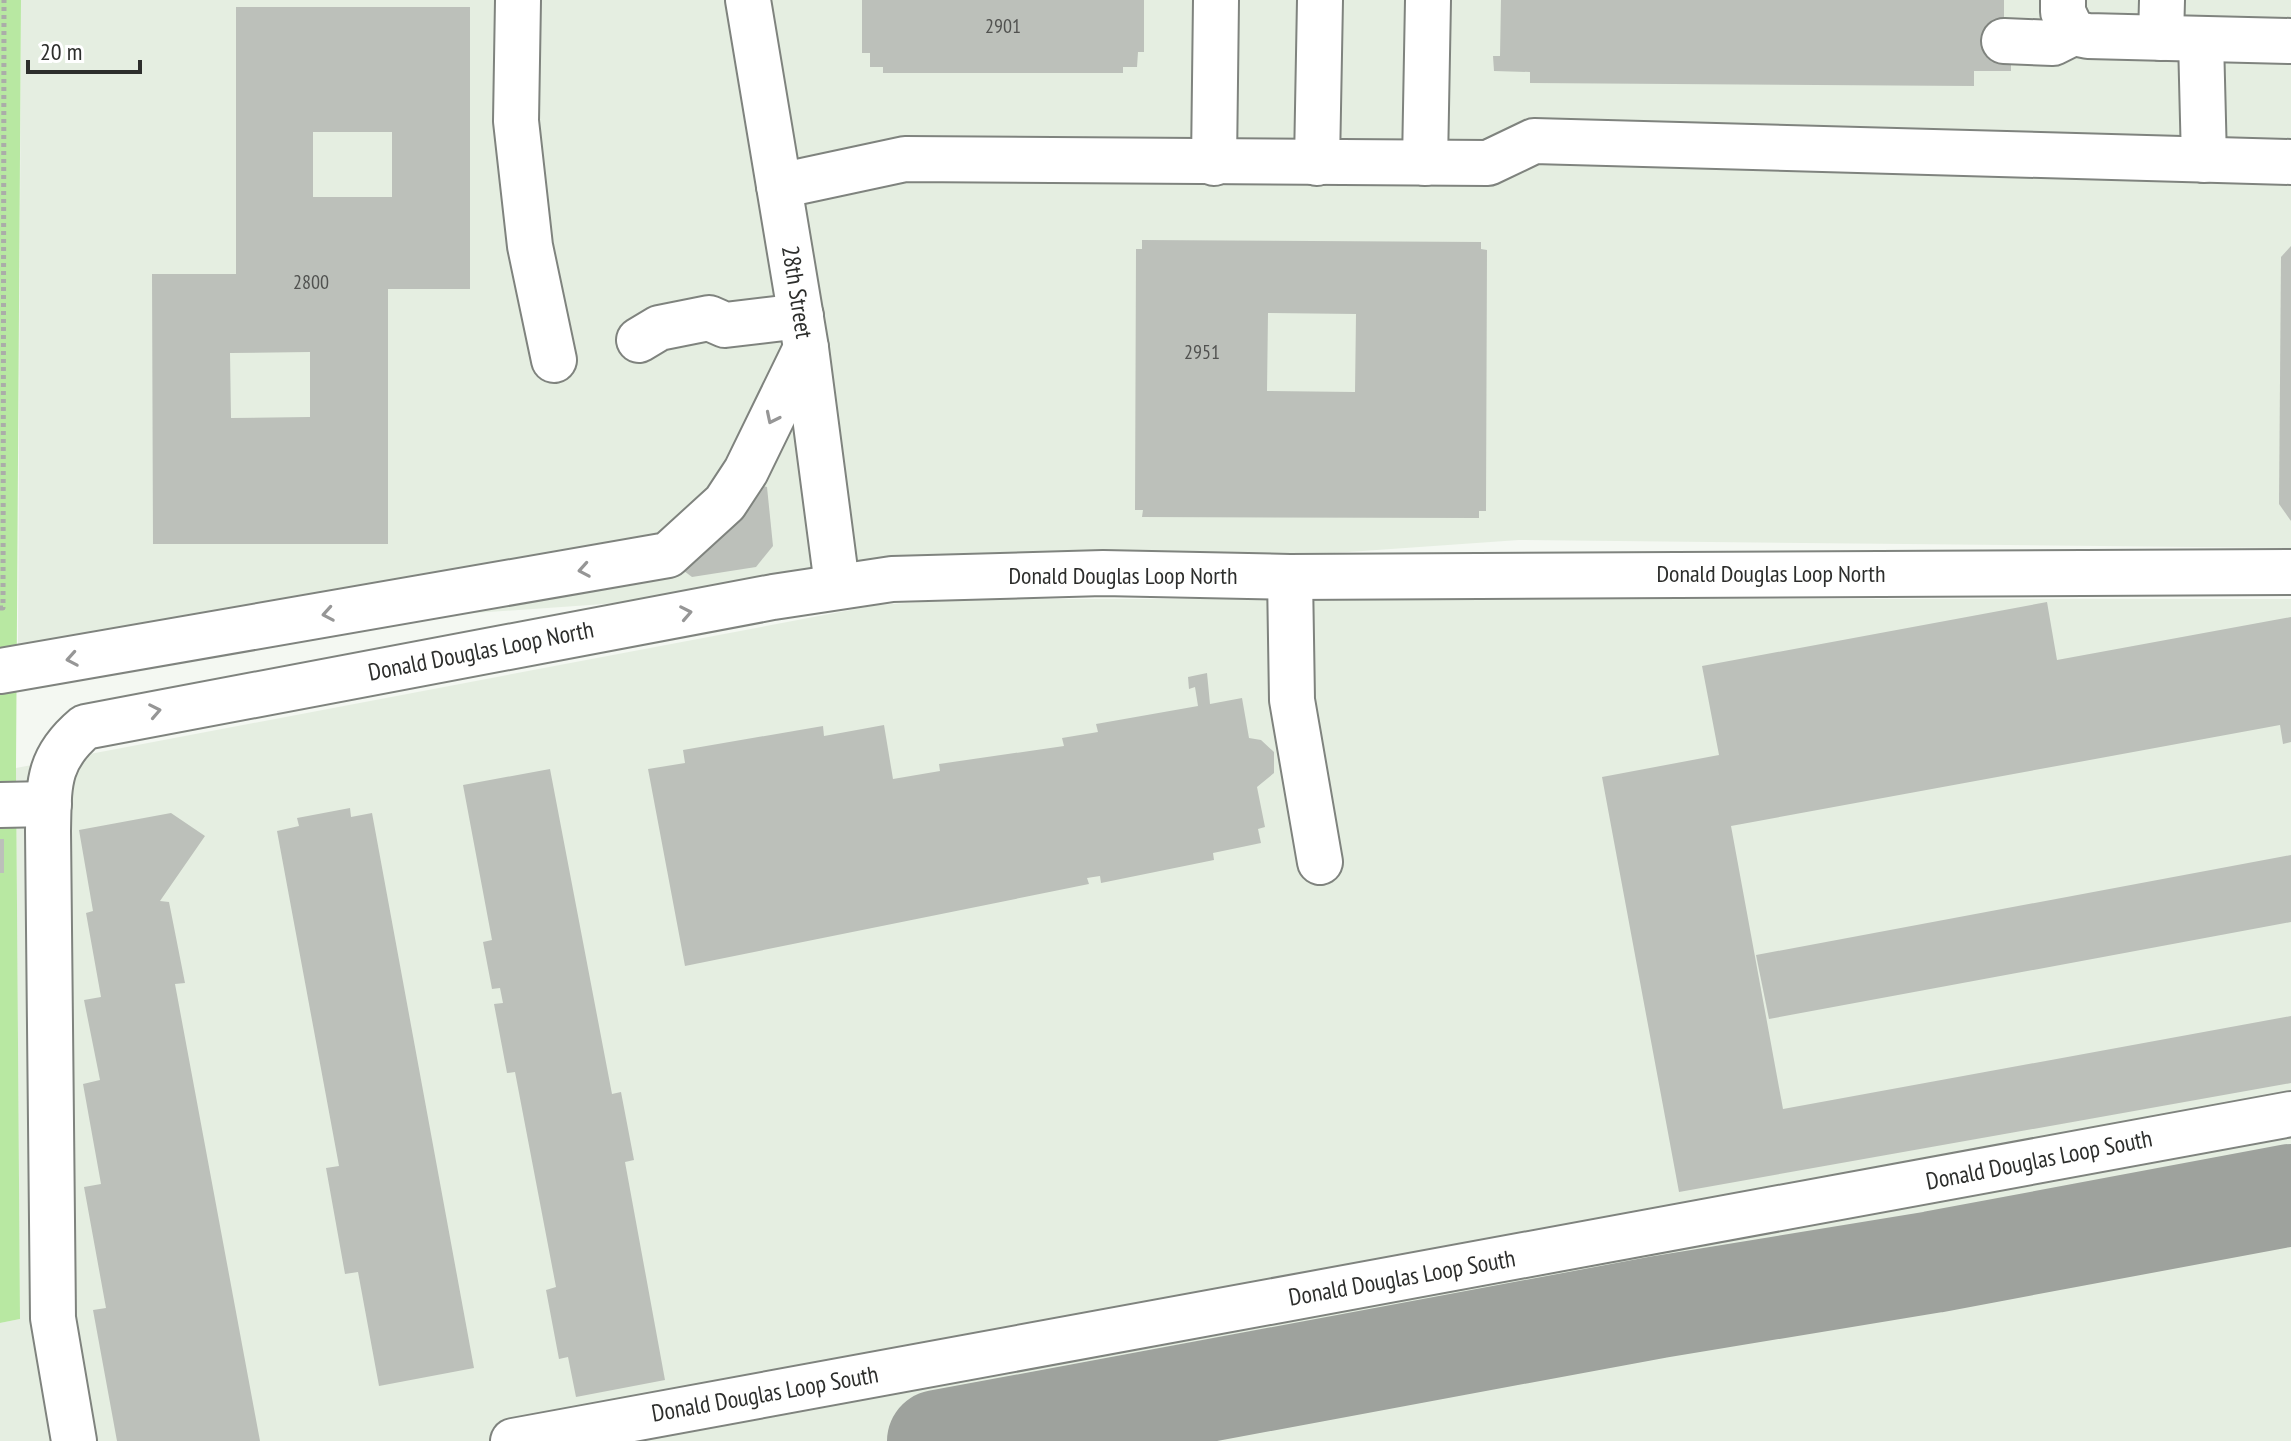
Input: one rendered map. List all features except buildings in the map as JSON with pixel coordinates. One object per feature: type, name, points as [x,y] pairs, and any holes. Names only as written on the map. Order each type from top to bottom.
[{"type":"street","points":[[518,0],[516,121],[530,246],[554,360]]},
{"type":"street","name":"28th Street","points":[[748,0],[803,332],[837,585]]},
{"type":"street","points":[[1214,163],[1216,0]]},
{"type":"street","points":[[1317,163],[1320,0]]},
{"type":"street","points":[[1425,163],[1428,0]]},
{"type":"street","points":[[2004,26],[2066,15],[2291,41]]},
{"type":"street","points":[[2175,26],[2204,160]]},
{"type":"street","points":[[779,186],[905,159],[1488,163],[1534,141],[2291,162]]},
{"type":"street","points":[[0,671],[668,555],[725,503],[746,471],[803,332],[725,325]]},
{"type":"street","name":"Donald Douglas Loop North","points":[[74,1441],[53,1318],[48,818],[51,779],[62,746],[85,727],[837,585],[932,577],[1103,573],[1290,577],[2291,572]]},
{"type":"street","points":[[1290,577],[1292,700],[1320,862]]},
{"type":"street","points":[[0,805],[48,818]]},
{"type":"street","name":"Donald Douglas Loop South","points":[[513,1441],[2291,1114]]},
{"type":"path","points":[[0,608],[3,608],[4,0]]},
{"type":"shaded area","points":[[21,0],[2291,0],[2291,548],[1519,540],[18,645]]},
{"type":"shaded area","points":[[965,599],[2291,599],[2291,1441],[0,1441],[0,1323],[20,1319],[16,768],[877,605]]},
{"type":"green space","points":[[0,0],[21,0],[16,768],[20,1319],[0,1323]]},
{"type":"taxiway","points":[[938,1441],[1659,1307],[1933,1262],[2291,1195]]}]
